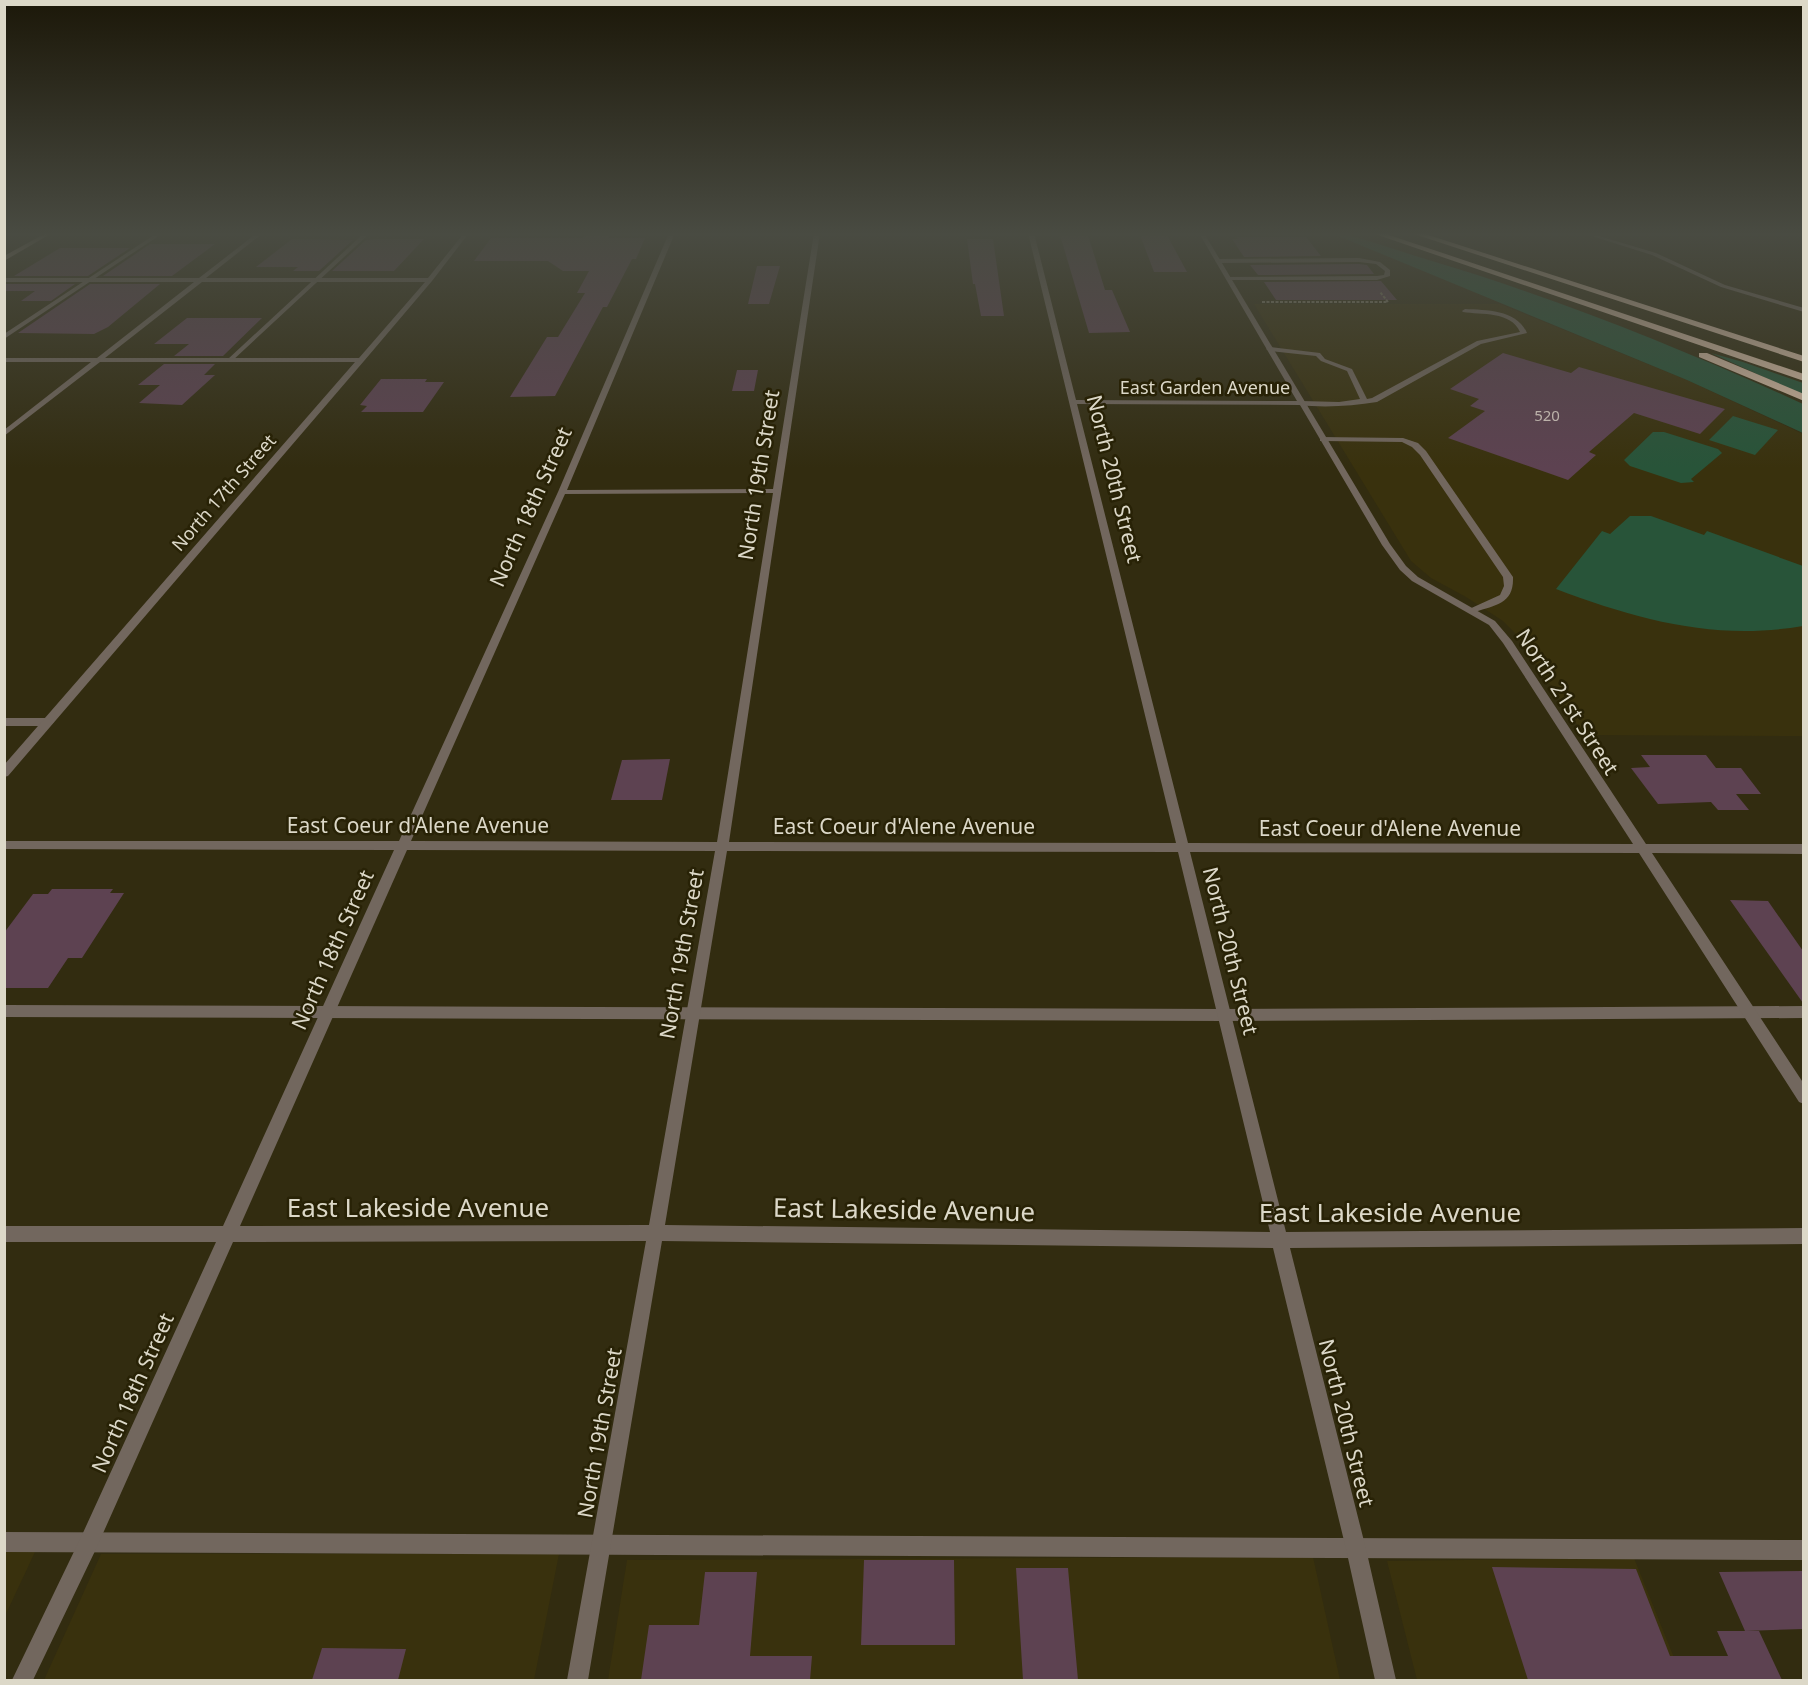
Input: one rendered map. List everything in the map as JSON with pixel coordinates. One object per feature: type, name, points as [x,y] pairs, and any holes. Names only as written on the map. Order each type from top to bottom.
[{"type":"highway","points":[[1594,312],[1658,336],[1803,398]]},
{"type":"highway","points":[[1608,312],[1803,378]]},
{"type":"highway","points":[[1657,312],[1803,359]]},
{"type":"street","points":[[4,337],[42,312]]},
{"type":"street","points":[[4,434],[162,312]]},
{"type":"street","points":[[230,360],[282,312]]},
{"type":"street","name":"North 17th Street","points":[[4,773],[403,312]]},
{"type":"street","name":"North 18th Street","points":[[22,1680],[89,1542],[328,1013],[562,492],[638,312]]},
{"type":"street","name":"North 19th Street","points":[[577,1680],[722,847],[805,312]]},
{"type":"street","name":"North 20th Street","points":[[1051,312],[1356,1549],[1386,1680]]},
{"type":"street","name":"North 21st Street","points":[[1247,312],[1386,544],[1403,568],[1426,586],[1492,623],[1507,641],[1803,1097]]},
{"type":"street","points":[[1269,348],[1318,354],[1323,360],[1352,372],[1365,402],[1374,400],[1479,342],[1524,333],[1521,326],[1503,315],[1471,312]]},
{"type":"street","points":[[4,360],[362,360]]},
{"type":"street","name":"East Garden Avenue","points":[[1073,402],[1365,402]]},
{"type":"street","points":[[1323,439],[1403,440],[1415,445],[1423,453],[1508,577],[1510,588],[1508,595],[1501,600],[1472,610]]},
{"type":"street","points":[[562,492],[778,491]]},
{"type":"street","points":[[4,722],[49,722]]},
{"type":"street","name":"East Coeur d'Alene Avenue","points":[[4,845],[1803,849]]},
{"type":"street","points":[[4,1011],[1224,1015],[1803,1012]]},
{"type":"street","name":"East Lakeside Avenue","points":[[4,1234],[655,1233],[1279,1240],[1803,1236]]},
{"type":"street","points":[[4,1542],[1803,1550]]},
{"type":"shaded area","points":[[1259,312],[1519,312],[1687,380],[1803,434],[1803,736],[1584,735],[1516,634],[1503,621],[1431,578],[1411,561]]},
{"type":"shaded area","points":[[5,1552],[35,1552],[5,1616]]},
{"type":"shaded area","points":[[101,1554],[559,1554],[534,1680],[44,1680]]},
{"type":"shaded area","points":[[1313,1557],[1340,1680],[608,1680],[627,1560]]},
{"type":"shaded area","points":[[1634,1558],[1683,1680],[1417,1680],[1387,1561]]},
{"type":"green space","points":[[1521,312],[1581,312],[1709,362],[1803,404],[1803,433],[1687,380]]},
{"type":"green space","points":[[1711,353],[1803,383],[1803,395]]},
{"type":"green space","points":[[1733,416],[1778,430],[1755,455],[1709,440]]},
{"type":"green space","points":[[1653,432],[1664,432],[1718,449],[1722,453],[1691,479],[1694,482],[1681,483],[1630,466],[1624,460]]},
{"type":"green space","points":[[1630,516],[1651,516],[1704,535],[1707,531],[1803,566],[1803,626],[1739,631],[1678,625],[1617,610],[1556,589],[1602,531],[1610,534]]},
{"type":"building","points":[[49,312],[127,312],[108,327],[94,334],[18,333]]},
{"type":"building","points":[[574,312],[601,312],[555,396],[510,397],[547,337],[558,337]]},
{"type":"building","points":[[980,312],[1003,312],[1004,316],[981,316]]},
{"type":"building","points":[[1083,312],[1121,312],[1130,332],[1089,333]]},
{"type":"building","points":[[187,318],[262,318],[223,356],[174,356],[189,344],[154,344]]},
{"type":"building","points":[[1503,353],[1571,373],[1579,367],[1725,409],[1700,434],[1634,413],[1589,452],[1596,455],[1568,480],[1448,438],[1485,411],[1470,406],[1479,399],[1450,389]]},
{"type":"building","points":[[164,364],[215,364],[204,375],[215,375],[182,405],[139,403],[160,385],[138,385]]},
{"type":"building","points":[[737,370],[758,370],[754,391],[732,391]]},
{"type":"building","points":[[381,379],[427,379],[425,382],[444,382],[423,412],[361,412],[367,406],[360,405]]},
{"type":"building","points":[[1641,755],[1706,755],[1716,768],[1741,768],[1761,794],[1736,794],[1749,810],[1718,810],[1711,802],[1658,804],[1631,768],[1650,767]]},
{"type":"building","points":[[670,759],[662,800],[611,800],[622,760]]},
{"type":"building","points":[[52,889],[113,889],[110,893],[124,893],[82,958],[68,958],[48,988],[4,988],[4,933],[33,894],[48,894]]},
{"type":"building","points":[[1730,900],[1768,901],[1803,951],[1803,1003]]},
{"type":"building","points":[[864,1560],[954,1560],[955,1645],[861,1645]]},
{"type":"building","points":[[1492,1567],[1636,1569],[1670,1656],[1728,1656],[1717,1631],[1759,1631],[1782,1680],[1528,1680]]},
{"type":"building","points":[[1016,1568],[1068,1568],[1078,1680],[1023,1680]]},
{"type":"building","points":[[1803,1571],[1803,1629],[1745,1631],[1719,1572]]},
{"type":"building","points":[[705,1572],[757,1572],[750,1656],[812,1656],[810,1680],[641,1680],[649,1625],[699,1625]]},
{"type":"building","points":[[322,1648],[406,1649],[398,1680],[312,1680]]}]
